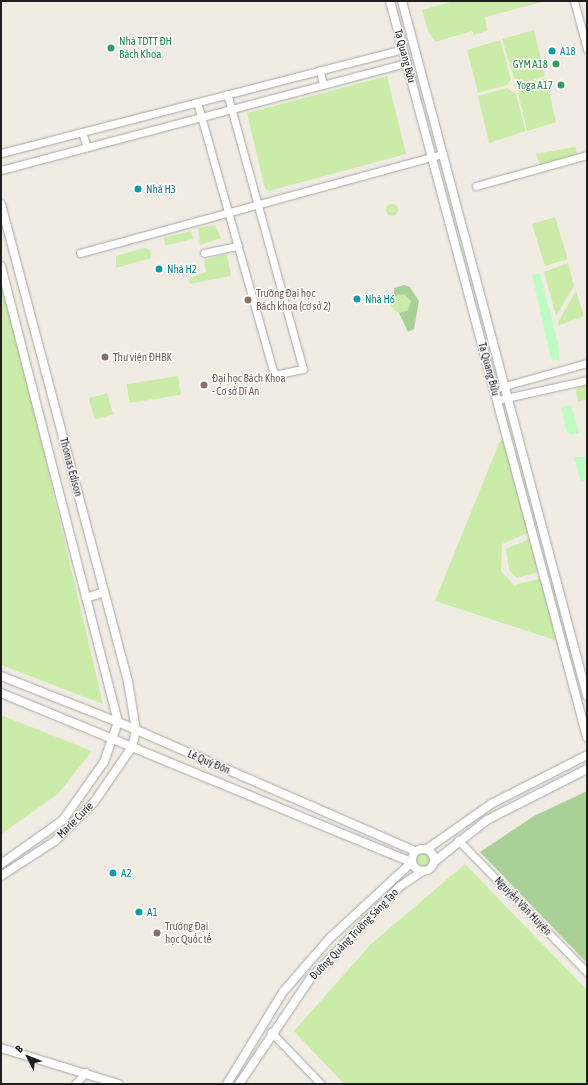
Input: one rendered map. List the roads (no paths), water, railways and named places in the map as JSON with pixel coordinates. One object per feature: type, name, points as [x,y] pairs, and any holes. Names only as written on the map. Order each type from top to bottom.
[{"type":"street","name":"Tạ Quang Bửu","points":[[390,1],[587,737]]},
{"type":"street","name":"Tạ Quang Bửu","points":[[402,1],[587,696]]},
{"type":"street","points":[[574,1],[587,49]]},
{"type":"street","points":[[1,153],[403,49]]},
{"type":"street","points":[[1,170],[407,63]]},
{"type":"street","points":[[320,70],[323,85]]},
{"type":"street","points":[[197,102],[274,375],[303,369],[256,206],[227,94]]},
{"type":"street","points":[[82,132],[87,147]]},
{"type":"street","points":[[80,253],[443,154]]},
{"type":"street","points":[[476,186],[587,155]]},
{"type":"street","name":"Thomas Edison","points":[[1,204],[128,682],[136,730]]},
{"type":"street","points":[[204,253],[238,246]]},
{"type":"street","name":"Thomas Edison","points":[[1,266],[118,722]]},
{"type":"street","points":[[494,389],[587,363]]},
{"type":"street","points":[[497,400],[587,380]]},
{"type":"street","points":[[537,551],[548,548]]},
{"type":"street","points":[[86,598],[104,592]]},
{"type":"street","name":"Lê Quý Đôn","points":[[1,676],[118,722],[415,851]]},
{"type":"street","name":"Lê Quý Đôn","points":[[1,693],[114,740],[204,775],[412,862]]},
{"type":"street","name":"Marie Curie","points":[[1,864],[62,820],[101,768],[114,740],[118,722]]},
{"type":"street","points":[[132,746],[136,730]]},
{"type":"street","name":"Marie Curie","points":[[1,876],[55,841],[94,802],[132,746]]},
{"type":"street","points":[[587,755],[491,804],[427,849],[415,851],[412,862],[423,871],[431,868],[435,861],[458,840],[521,800],[587,769]]},
{"type":"street","points":[[204,775],[210,762]]},
{"type":"street","name":"Nguyễn Văn Huyên","points":[[458,840],[587,972]]},
{"type":"street","points":[[427,849],[435,861]]},
{"type":"street","name":"Đường Quảng Trường Sáng Tạo","points":[[227,1084],[283,992],[341,927],[412,862]]},
{"type":"street","name":"Đường Quảng Trường Sáng Tạo","points":[[239,1084],[271,1032],[336,950],[403,884],[423,871]]},
{"type":"street","points":[[271,1032],[321,1084]]},
{"type":"street","points":[[1,1048],[86,1072],[119,1084]]},
{"type":"street","points":[[75,1084],[86,1072]]},
{"type":"place","name":"Nhà TDTT ĐH Bách Khoa","points":[[111,48]]},
{"type":"place","name":"A18","points":[[552,51]]},
{"type":"place","name":"GYM A18","points":[[556,64]]},
{"type":"place","name":"Yoga A17","points":[[561,85]]},
{"type":"place","name":"Nhà H3","points":[[138,189]]},
{"type":"place","name":"Nhà H2","points":[[159,269]]},
{"type":"place","name":"Nhà H6","points":[[357,299]]},
{"type":"place","name":"Trường Đại học Bách khoa (cơ sở 2)","points":[[248,300]]},
{"type":"place","name":"Thư viện ĐHBK","points":[[105,357]]},
{"type":"place","name":"Đại học Bách Khoa - Cơ sở Dĩ An","points":[[204,385]]},
{"type":"place","name":"A2","points":[[113,873]]},
{"type":"place","name":"A1","points":[[139,912]]},
{"type":"place","name":"Trường Đại học Quốc tế","points":[[157,933]]}]
